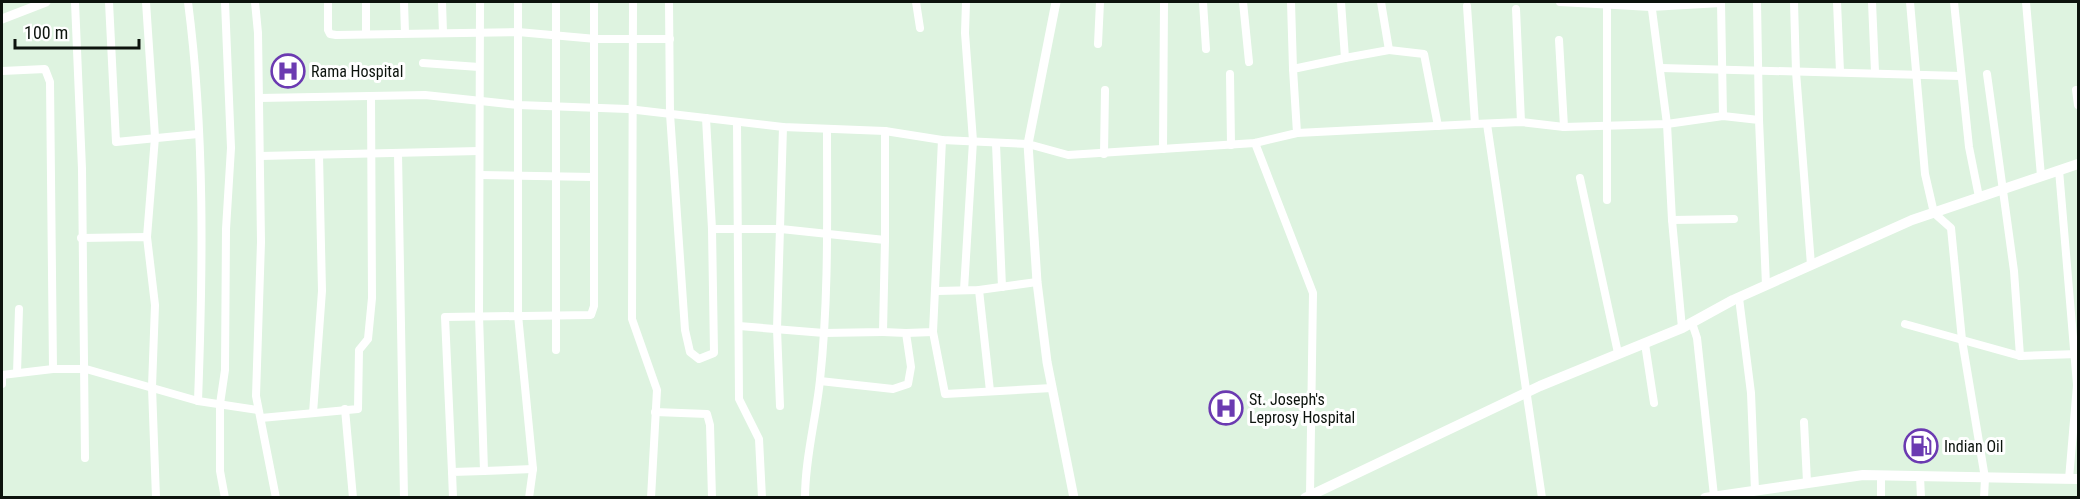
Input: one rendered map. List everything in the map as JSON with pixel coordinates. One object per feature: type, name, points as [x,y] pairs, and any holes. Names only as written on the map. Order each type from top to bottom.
[{"type":"main road","points":[[1308,496],[1528,392],[1687,326],[1739,298],[1811,265],[1934,213],[2079,164]]},
{"type":"main road","points":[[1710,497],[1755,491],[1778,493],[1807,482],[1881,475],[2074,479]]},
{"type":"street","points":[[2,20],[46,2]]},
{"type":"street","points":[[75,2],[82,169],[81,238],[86,369],[85,458]]},
{"type":"street","points":[[109,2],[116,142],[155,136],[198,134]]},
{"type":"street","points":[[146,2],[155,136],[147,237],[155,305],[152,387],[156,498]]},
{"type":"street","points":[[189,2],[197,72],[201,282],[198,401]]},
{"type":"street","points":[[225,2],[231,148],[226,229],[225,370],[220,404],[220,471],[225,498]]},
{"type":"street","points":[[255,2],[261,242],[256,396],[276,498]]},
{"type":"street","points":[[328,2],[330,34],[518,32],[596,39],[670,39]]},
{"type":"street","points":[[366,2],[366,33]]},
{"type":"street","points":[[404,2],[405,33]]},
{"type":"street","points":[[442,2],[443,33]]},
{"type":"street","points":[[480,2],[479,316],[483,471]]},
{"type":"street","points":[[518,2],[518,315],[532,469],[529,498]]},
{"type":"street","points":[[556,2],[558,104],[556,350]]},
{"type":"street","points":[[453,498],[445,318],[591,315],[594,306],[596,39],[594,2]]},
{"type":"street","points":[[633,2],[632,319],[657,390],[651,498]]},
{"type":"street","points":[[669,2],[670,114],[686,330],[690,352],[699,358],[714,353],[712,229],[706,118]]},
{"type":"street","points":[[916,2],[920,28]]},
{"type":"street","points":[[964,290],[972,141],[965,33],[966,2]]},
{"type":"street","points":[[1056,2],[1028,144],[1037,282],[1052,388],[1074,498]]},
{"type":"street","points":[[1098,44],[1100,2]]},
{"type":"street","points":[[1162,149],[1164,2]]},
{"type":"street","points":[[1203,2],[1206,49]]},
{"type":"street","points":[[1243,2],[1249,62]]},
{"type":"street","points":[[1291,2],[1297,134]]},
{"type":"street","points":[[1341,2],[1345,58]]},
{"type":"street","points":[[1381,2],[1389,50]]},
{"type":"street","points":[[1560,2],[1651,4],[1721,2],[1723,116]]},
{"type":"street","points":[[1607,2],[1607,200]]},
{"type":"street","points":[[1757,2],[1766,285]]},
{"type":"street","points":[[1794,2],[1796,72],[1811,265]]},
{"type":"street","points":[[1837,2],[1840,72]]},
{"type":"street","points":[[1872,2],[1875,72]]},
{"type":"street","points":[[1910,2],[1925,174],[1934,213],[1951,228],[1962,340],[1985,478],[1984,498]]},
{"type":"street","points":[[1954,2],[1969,147],[1979,197]]},
{"type":"street","points":[[2026,2],[2041,176]]},
{"type":"street","points":[[1651,4],[1667,124],[1672,220],[1687,326],[1698,346],[1710,497]]},
{"type":"street","points":[[1467,6],[1474,124]]},
{"type":"street","points":[[1516,9],[1521,122]]},
{"type":"street","points":[[1559,40],[1564,127]]},
{"type":"street","points":[[1293,69],[1389,50],[1424,54],[1438,126]]},
{"type":"street","points":[[423,63],[479,67]]},
{"type":"street","points":[[1660,68],[1961,76]]},
{"type":"street","points":[[2,71],[45,69],[50,82],[53,369]]},
{"type":"street","points":[[1230,74],[1231,145]]},
{"type":"street","points":[[1987,74],[2014,271],[2020,356]]},
{"type":"street","points":[[1104,154],[1105,90]]},
{"type":"street","points":[[2076,90],[2079,105]]},
{"type":"street","points":[[259,98],[425,95],[518,105],[558,104],[783,127],[885,131],[942,140],[1028,144],[1068,155],[1255,143],[1297,134],[1474,124],[1521,122],[1564,127],[1667,124],[1723,116],[1759,120]]},
{"type":"street","points":[[2,384],[2,375],[53,369],[86,369],[198,401],[260,414],[358,409],[359,350],[368,339],[370,330],[371,96]]},
{"type":"street","points":[[737,122],[739,399],[759,439],[762,498]]},
{"type":"street","points":[[1487,124],[1542,498]]},
{"type":"street","points":[[780,406],[777,329],[783,127]]},
{"type":"street","points":[[805,498],[805,477],[820,381],[824,333],[827,129]]},
{"type":"street","points":[[883,332],[885,131]]},
{"type":"street","points":[[942,140],[937,291],[933,332],[945,394],[1052,388]]},
{"type":"street","points":[[1255,143],[1313,292],[1308,496]]},
{"type":"street","points":[[996,144],[1002,287]]},
{"type":"street","points":[[260,156],[479,151]]},
{"type":"street","points":[[398,153],[404,498]]},
{"type":"street","points":[[313,413],[322,291],[319,155]]},
{"type":"street","points":[[2059,170],[2077,354],[2074,479]]},
{"type":"street","points":[[480,175],[594,177]]},
{"type":"street","points":[[1580,178],[1618,353]]},
{"type":"street","points":[[1672,220],[1734,219]]},
{"type":"street","points":[[712,229],[781,229],[885,240]]},
{"type":"street","points":[[81,238],[147,237]]},
{"type":"street","points":[[937,291],[979,290],[1037,282]]},
{"type":"street","points":[[979,290],[990,392]]},
{"type":"street","points":[[1739,298],[1751,393],[1755,491]]},
{"type":"street","points":[[18,373],[19,309]]},
{"type":"street","points":[[1905,324],[2020,356],[2077,354]]},
{"type":"street","points":[[739,326],[824,333],[933,332]]},
{"type":"street","points":[[820,381],[893,389],[908,384],[911,367],[906,333]]},
{"type":"street","points":[[1645,344],[1654,403]]},
{"type":"street","points":[[345,409],[353,498]]},
{"type":"street","points":[[656,412],[707,414],[710,425],[712,498]]},
{"type":"street","points":[[1804,422],[1807,482]]},
{"type":"street","points":[[452,472],[532,469]]},
{"type":"street","points":[[1881,475],[1881,498]]},
{"type":"street","points":[[1920,476],[1921,498]]},
{"type":"place","name":"Rama Hospital","points":[[288,71]]},
{"type":"place","name":"St. Joseph's Leprosy Hospital","points":[[1226,408]]},
{"type":"place","name":"Indian Oil","points":[[1921,446]]}]
